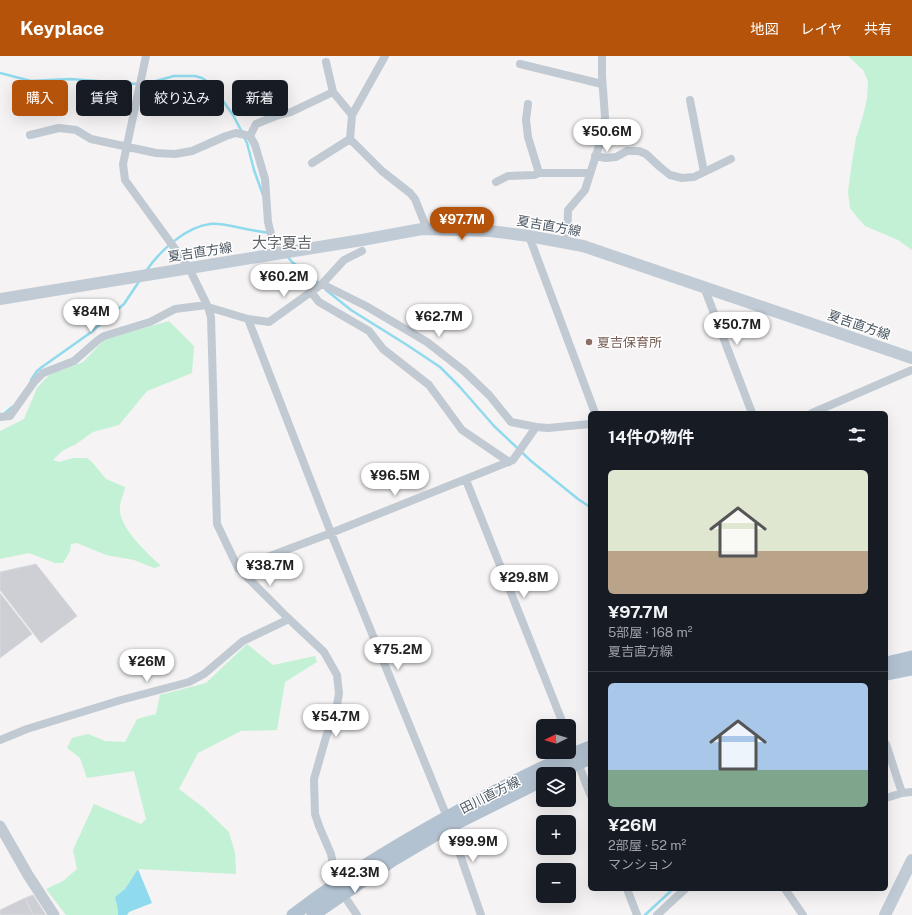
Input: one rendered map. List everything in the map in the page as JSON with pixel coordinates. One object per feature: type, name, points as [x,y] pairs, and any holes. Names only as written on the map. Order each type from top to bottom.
[{"type":"main road","name":"夏吉直方線","points":[[0,298],[427,229],[490,230],[583,246],[912,358]]},
{"type":"main road","points":[[888,663],[912,657]]},
{"type":"main road","points":[[888,674],[912,669]]},
{"type":"main road","name":"田川直方線","points":[[566,767],[581,758],[588,749]]},
{"type":"main road","name":"田川直方線","points":[[293,915],[393,860],[448,822],[508,785],[581,758]]},
{"type":"main road","name":"田川直方線","points":[[448,822],[536,783]]},
{"type":"main road","points":[[885,915],[912,860]]},
{"type":"main road","name":"田川直方線","points":[[313,915],[340,889]]},
{"type":"street","points":[[146,56],[126,146],[123,164],[125,180],[189,268],[211,318],[217,524],[238,568],[324,652],[337,675],[339,694],[336,710],[326,737],[314,779],[315,814],[331,854],[340,889],[357,915]]},
{"type":"street","points":[[385,56],[352,115],[350,139],[382,171],[410,193],[415,199],[427,229]]},
{"type":"street","points":[[566,243],[568,210],[584,190],[603,133],[605,117],[602,84],[602,56]]},
{"type":"street","points":[[326,62],[333,92],[352,115]]},
{"type":"street","points":[[520,64],[602,84]]},
{"type":"street","points":[[250,136],[256,124],[291,112],[333,92]]},
{"type":"street","points":[[690,100],[704,172]]},
{"type":"street","points":[[528,104],[526,120],[528,137],[539,173]]},
{"type":"street","points":[[30,135],[59,128],[76,130],[91,139],[156,153],[175,154],[192,151],[236,133],[250,136],[255,145],[265,179],[268,222],[272,238],[279,253]]},
{"type":"street","points":[[312,163],[350,139]]},
{"type":"street","points":[[595,156],[606,158],[616,157],[627,151],[639,151],[646,154],[660,168],[670,175],[682,178],[694,177],[731,159]]},
{"type":"street","points":[[496,182],[508,176],[534,175],[539,173],[590,173]]},
{"type":"street","points":[[529,236],[594,411]]},
{"type":"street","points":[[0,416],[10,416],[34,382],[44,373],[74,361],[104,336],[150,322],[175,309],[207,306],[248,319],[269,322],[322,284],[344,260],[362,251]]},
{"type":"street","points":[[322,284],[366,306],[428,342],[464,371],[489,396],[511,422],[548,428],[588,424]]},
{"type":"street","points":[[704,287],[751,411]]},
{"type":"street","points":[[311,292],[319,302],[369,332],[383,349],[429,385],[462,430],[509,462]]},
{"type":"street","points":[[248,319],[331,533],[448,822],[482,915]]},
{"type":"street","points":[[817,411],[912,370]]},
{"type":"street","points":[[238,568],[331,533],[509,462],[513,460],[536,427]]},
{"type":"street","points":[[466,480],[561,719]]},
{"type":"street","points":[[0,740],[27,729],[121,700],[189,682],[204,674],[243,641],[289,619]]},
{"type":"street","points":[[888,750],[902,793]]},
{"type":"street","points":[[581,758],[588,786]]},
{"type":"street","points":[[888,797],[902,793],[912,792]]},
{"type":"street","points":[[0,826],[28,875],[54,915]]},
{"type":"street","points":[[628,891],[637,915]]},
{"type":"street","points":[[657,915],[683,891]]},
{"type":"street","points":[[787,891],[803,915]]},
{"type":"green space","points":[[848,56],[912,56],[912,250],[898,240],[865,226],[850,208],[848,192],[851,169],[856,138],[867,98],[868,81],[863,70]]},
{"type":"green space","points":[[169,321],[194,346],[192,373],[147,391],[119,425],[93,432],[76,444],[62,451],[53,460],[59,462],[73,458],[87,458],[106,479],[125,487],[120,508],[124,523],[135,540],[161,566],[154,568],[134,560],[106,555],[77,543],[71,544],[70,551],[63,563],[55,563],[29,553],[0,559],[0,431],[24,419],[37,388],[49,375],[83,362],[105,339]]},
{"type":"green space","points":[[247,644],[273,665],[315,656],[317,662],[285,682],[277,730],[241,731],[198,753],[179,789],[204,808],[229,832],[235,853],[236,874],[138,869],[125,889],[115,897],[118,915],[66,915],[46,889],[63,881],[77,869],[73,850],[94,804],[141,824],[146,819],[134,771],[87,778],[80,758],[67,748],[72,738],[88,734],[105,741],[125,742],[137,719],[156,714],[160,695],[206,683]]},
{"type":"water","points":[[138,869],[152,903],[129,912],[127,915],[118,915],[115,897],[125,889]]},
{"type":"building","points":[[36,564],[77,616],[41,643],[0,590],[0,572]]},
{"type":"building","points":[[0,593],[32,634],[0,658]]},
{"type":"building","points":[[33,895],[46,915],[33,915],[25,898]]},
{"type":"building","points":[[25,898],[33,915],[0,915],[0,910]]},
{"type":"waterway","points":[[0,73],[31,81],[70,79],[138,84]]},
{"type":"waterway","points":[[160,80],[174,76],[195,76],[205,80]]},
{"type":"waterway","points":[[224,102],[242,132]]},
{"type":"waterway","points":[[244,137],[263,195]]},
{"type":"waterway","points":[[146,271],[158,256],[174,241],[182,235],[201,226],[222,224],[269,233]]},
{"type":"waterway","points":[[287,256],[292,262],[320,284]]},
{"type":"waterway","points":[[31,380],[37,371],[90,333],[124,304],[140,280]]},
{"type":"waterway","points":[[326,290],[351,310],[440,367],[494,426],[531,461],[588,506]]},
{"type":"waterway","points":[[4,414],[12,407]]},
{"type":"waterway","points":[[645,915],[671,891]]},
{"type":"place","name":"夏吉保育所","points":[[589,342]]},
{"type":"district","name":"大字夏吉","points":[[282,242]]}]
